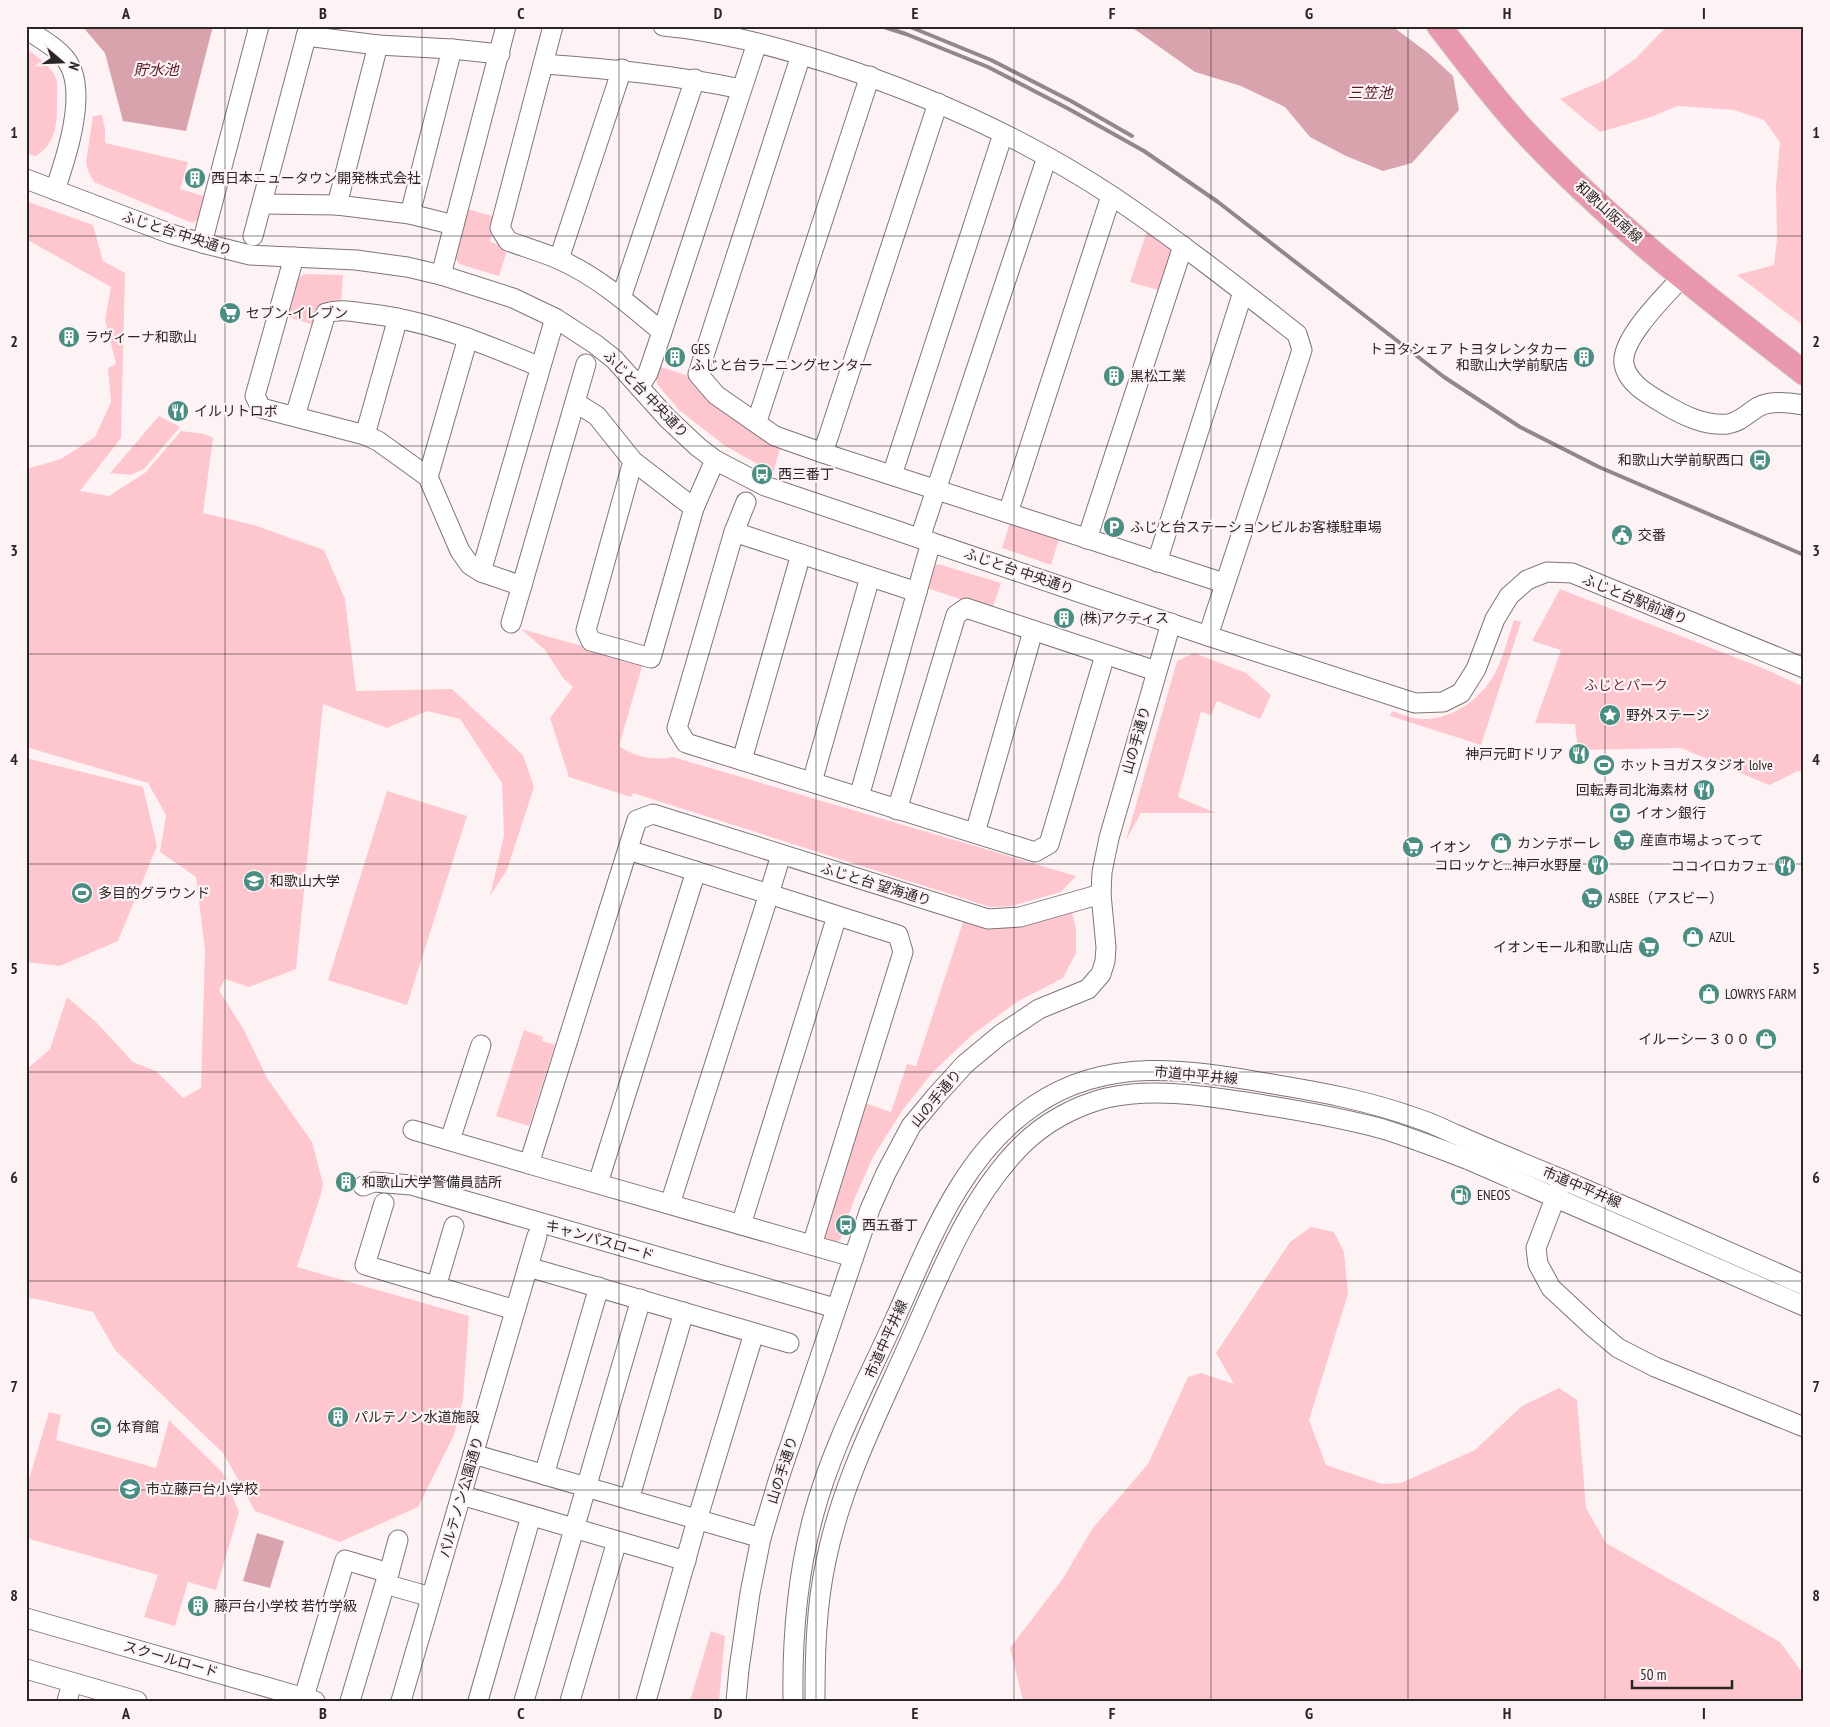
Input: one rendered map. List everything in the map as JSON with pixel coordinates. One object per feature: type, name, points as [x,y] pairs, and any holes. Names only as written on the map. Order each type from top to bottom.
[{"type":"main road","name":"和歌山阪南線","points":[[1439,26],[1524,132],[1568,176],[1604,210],[1682,277],[1804,373]]},
{"type":"street","points":[[202,243],[259,26]]},
{"type":"street","points":[[441,275],[506,26]]},
{"type":"street","points":[[554,26],[500,228],[508,241],[559,259],[621,298],[662,332]]},
{"type":"street","points":[[664,26],[756,43],[870,76],[938,103],[1003,134],[1048,157],[1111,196],[1183,246],[1297,334],[1302,350],[1208,636],[1171,623]]},
{"type":"street","points":[[26,29],[58,53],[70,66],[76,84],[76,101],[69,142],[55,190]]},
{"type":"street","points":[[253,236],[307,31],[378,45],[500,54]]},
{"type":"street","points":[[639,387],[648,373],[662,332],[756,43]]},
{"type":"street","points":[[338,205],[378,45]]},
{"type":"street","points":[[410,214],[452,49]]},
{"type":"street","points":[[801,55],[698,374],[716,395],[775,436],[822,453],[1224,583]]},
{"type":"street","points":[[544,64],[622,70],[695,79],[741,89]]},
{"type":"street","points":[[559,259],[622,70]]},
{"type":"street","points":[[756,421],[804,282],[870,76]]},
{"type":"street","points":[[621,298],[695,79]]},
{"type":"street","points":[[822,453],[938,103]]},
{"type":"street","points":[[892,475],[1003,134]]},
{"type":"street","points":[[859,797],[916,592],[936,490],[1048,157]]},
{"type":"street","name":"ふじと台 中央通り","points":[[26,179],[171,234],[250,255],[356,260],[407,267],[441,275],[513,298],[555,318],[595,344],[608,354],[667,418],[716,460],[766,486],[1171,623]]},
{"type":"street","points":[[1008,513],[1111,196]]},
{"type":"street","points":[[262,204],[338,205],[410,214],[454,225]]},
{"type":"street","points":[[1087,538],[1183,246]]},
{"type":"street","points":[[294,257],[254,396],[261,408],[365,435],[378,441],[428,477],[460,551],[470,566],[481,572],[522,586]]},
{"type":"street","points":[[1682,277],[1640,324],[1627,348],[1624,364],[1630,378],[1656,399],[1677,412],[1699,421],[1715,424],[1739,420],[1760,406],[1775,403],[1804,406]]},
{"type":"street","points":[[1158,562],[1243,292]]},
{"type":"street","points":[[295,416],[326,313],[336,310],[398,318],[468,338],[540,367]]},
{"type":"street","points":[[365,435],[398,318]]},
{"type":"street","points":[[481,572],[555,318]]},
{"type":"street","points":[[428,477],[468,338]]},
{"type":"street","points":[[511,623],[586,364]]},
{"type":"street","points":[[575,402],[597,416],[634,461],[694,508]]},
{"type":"street","points":[[634,461],[586,630],[591,640],[651,658],[694,508],[716,460]]},
{"type":"street","points":[[746,502],[734,532],[677,728],[686,743],[1035,852],[1049,844],[1105,655]]},
{"type":"street","points":[[734,532],[916,592]]},
{"type":"street","points":[[742,760],[801,554]]},
{"type":"street","name":"ふじと台駅前通り","points":[[1208,636],[1415,703],[1443,702],[1461,693],[1476,669],[1495,619],[1509,596],[1526,580],[1548,572],[1572,573],[1804,668]]},
{"type":"street","points":[[812,782],[870,578]]},
{"type":"street","points":[[897,810],[956,615],[966,608],[1156,671]]},
{"type":"street","name":"山の手通り","points":[[736,1701],[738,1669],[760,1538],[835,1308],[870,1209],[886,1173],[911,1126],[965,1064],[1000,1035],[1039,1009],[1088,989],[1101,974],[1105,961],[1106,946],[1100,894],[1108,838],[1171,623]]},
{"type":"street","points":[[975,833],[1033,631]]},
{"type":"street","name":"ふじと台 望海通り","points":[[628,850],[637,820],[653,814],[988,919],[1020,917],[1100,894]]},
{"type":"street","points":[[529,1164],[628,850],[898,936],[903,952],[812,1245]]},
{"type":"street","points":[[670,1204],[781,855]]},
{"type":"street","points":[[598,1183],[696,871]]},
{"type":"street","points":[[741,1225],[837,916]]},
{"type":"street","points":[[450,1140],[481,1045]]},
{"type":"street","name":"市道中平井線","points":[[793,1701],[793,1640],[797,1596],[813,1515],[826,1476],[848,1422],[944,1212],[964,1178],[986,1148],[1010,1124],[1036,1104],[1063,1089],[1092,1077],[1129,1071],[1204,1072],[1343,1096],[1383,1107],[1421,1119],[1628,1207],[1804,1285]]},
{"type":"street","name":"市道中平井線","points":[[815,1701],[816,1638],[819,1603],[826,1562],[835,1525],[864,1444],[942,1271],[983,1194],[1003,1165],[1024,1142],[1048,1123],[1075,1109],[1106,1098],[1137,1094],[1170,1094],[1211,1097],[1295,1110],[1382,1129],[1442,1150],[1804,1306]]},
{"type":"street","points":[[413,1130],[853,1257]]},
{"type":"street","points":[[1563,1180],[1536,1248],[1538,1264],[1551,1288],[1618,1348],[1655,1367],[1804,1427]]},
{"type":"street","name":"キャンパスロード","points":[[363,1186],[374,1182],[411,1185],[835,1308]]},
{"type":"street","points":[[384,1203],[364,1265],[515,1310]]},
{"type":"street","points":[[436,1287],[454,1226]]},
{"type":"street","name":"パルテノン公園通り","points":[[401,1701],[537,1236]]},
{"type":"street","points":[[528,1267],[789,1343]]},
{"type":"street","points":[[544,1475],[598,1287]]},
{"type":"street","points":[[524,1701],[641,1299]]},
{"type":"street","points":[[629,1500],[684,1312]]},
{"type":"street","points":[[646,1701],[754,1333]]},
{"type":"street","points":[[473,1454],[760,1538]]},
{"type":"street","points":[[461,1495],[686,1561]]},
{"type":"street","points":[[478,1701],[531,1516]]},
{"type":"street","points":[[350,1701],[398,1540]]},
{"type":"street","points":[[570,1701],[617,1542]]},
{"type":"street","points":[[310,1699],[346,1555],[387,1578],[431,1597]]},
{"type":"street","name":"スクールロード","points":[[26,1618],[310,1699]]},
{"type":"street","points":[[26,1669],[70,1692],[137,1701]]},
{"type":"green space","points":[[1669,26],[1804,26],[1804,326],[1737,275],[1774,265],[1777,239],[1776,187],[1780,142],[1764,120],[1734,110],[1678,106],[1648,118],[1600,132],[1560,99],[1605,80],[1635,59]]},
{"type":"green space","points":[[26,48],[51,70],[57,82],[55,130],[49,144],[36,156],[26,154]]},
{"type":"green space","points":[[102,115],[105,143],[188,162],[180,189],[207,197],[202,218],[192,223],[94,182],[86,162],[93,116]]},
{"type":"green space","points":[[26,201],[93,225],[103,261],[125,273],[121,438],[80,491],[109,496],[146,472],[181,431],[204,434],[213,438],[203,513],[254,525],[324,550],[345,599],[356,691],[452,689],[523,755],[534,787],[507,870],[490,896],[504,836],[502,783],[460,719],[427,711],[387,728],[323,704],[296,969],[249,987],[225,979],[219,990],[244,1030],[267,1078],[312,1142],[323,1184],[297,1267],[469,1316],[463,1400],[454,1435],[418,1507],[340,1542],[255,1511],[224,1454],[115,1350],[93,1312],[26,1298],[26,1070],[50,1049],[67,997],[96,1022],[133,1062],[156,1071],[183,1098],[201,1088],[205,950],[196,877],[160,852],[166,815],[148,783],[26,747],[26,469],[61,459],[95,437],[111,402],[108,368],[116,364],[105,320],[111,287],[26,239]]},
{"type":"green space","points":[[467,209],[496,217],[490,242],[508,248],[499,276],[459,264],[454,256]]},
{"type":"green space","points":[[1147,231],[1170,246],[1172,256],[1161,291],[1130,282]]},
{"type":"green space","points":[[304,274],[343,275],[341,305],[321,304],[315,325],[284,316],[295,281]]},
{"type":"green space","points":[[658,366],[689,376],[781,445],[773,473],[724,445],[679,410],[657,384],[655,374]]},
{"type":"green space","points":[[159,416],[180,427],[144,469],[131,475],[110,473]]},
{"type":"green space","points":[[1011,519],[1060,536],[1051,565],[1002,548]]},
{"type":"green space","points":[[938,564],[1001,583],[992,610],[924,587],[930,567]]},
{"type":"green space","name":"ふじとパーク","points":[[1560,589],[1765,669],[1804,687],[1804,773],[1798,771],[1769,785],[1681,748],[1578,750],[1575,724],[1535,723],[1561,650],[1532,641]]},
{"type":"green space","points":[[1514,620],[1521,622],[1481,745],[1390,716],[1392,711],[1414,718],[1439,717],[1462,708],[1473,700],[1490,682],[1496,671]]},
{"type":"green space","points":[[521,629],[643,663],[619,746],[632,753],[652,758],[673,757],[1076,876],[1061,892],[1012,906],[990,907],[633,793],[631,797],[569,777],[550,718],[573,687],[563,678],[545,650]]},
{"type":"green space","points":[[1194,653],[1246,673],[1271,695],[1260,719],[1217,701],[1211,715],[1201,712],[1178,797],[1216,813],[1141,813],[1126,840],[1177,661]]},
{"type":"green space","name":"多目的グラウンド","points":[[26,758],[143,787],[157,846],[118,941],[60,966],[26,962]]},
{"type":"green space","points":[[387,791],[467,816],[407,1005],[328,980]]},
{"type":"green space","points":[[1071,909],[1076,928],[1076,953],[1063,978],[1018,1001],[972,1035],[932,1073],[902,1111],[873,1157],[854,1200],[840,1240],[833,1244],[825,1241],[821,1233],[862,1102],[891,1112],[907,1064],[916,1066],[964,919]]},
{"type":"green space","points":[[524,1030],[543,1037],[542,1041],[555,1045],[529,1126],[496,1116]]},
{"type":"green space","points":[[1311,1227],[1334,1232],[1344,1252],[1348,1294],[1309,1420],[1326,1465],[1382,1484],[1401,1483],[1475,1450],[1522,1406],[1559,1388],[1577,1400],[1586,1508],[1606,1543],[1780,1642],[1804,1675],[1804,1701],[1023,1701],[1010,1648],[1064,1577],[1092,1529],[1148,1464],[1188,1377],[1201,1373],[1234,1384],[1216,1353],[1290,1242]]},
{"type":"green space","points":[[49,1412],[61,1415],[56,1440],[156,1468],[169,1420],[222,1472],[239,1512],[216,1590],[188,1582],[175,1626],[144,1617],[158,1575],[26,1538],[26,1489]]},
{"type":"green space","points":[[711,1631],[725,1636],[719,1701],[690,1701]]},
{"type":"water","name":"貯水池","points":[[82,26],[213,26],[186,131],[123,121],[105,53]]},
{"type":"water","name":"三笠池","points":[[1130,26],[1392,26],[1428,53],[1453,76],[1459,110],[1412,163],[1383,171],[1346,156],[1310,137],[1285,107],[1241,86],[1195,72]]},
{"type":"water","points":[[257,1533],[284,1541],[270,1588],[243,1581]]},
{"type":"railway","points":[[881,26],[988,67],[1144,151],[1218,202],[1444,377],[1520,427],[1599,467],[1804,555]]},
{"type":"railway","points":[[908,26],[991,60],[1071,101],[1132,136]]},
{"type":"place","name":"西日本ニュータウン開発株式会社","points":[[195,178]]},
{"type":"place","name":"セブン-イレブン","points":[[230,313]]},
{"type":"place","name":"ラヴィーナ和歌山","points":[[69,337]]},
{"type":"place","name":"GES ふじと台ラーニングセンター","points":[[675,357]]},
{"type":"place","name":"トヨタシェア トヨタレンタカー 和歌山大学前駅店","points":[[1584,357]]},
{"type":"place","name":"黒松工業","points":[[1114,376]]},
{"type":"place","name":"イルリトロボ","points":[[178,411]]},
{"type":"place","name":"和歌山大学前駅西口","points":[[1760,460]]},
{"type":"place","name":"西三番丁","points":[[762,474]]},
{"type":"place","name":"ふじと台ステーションビルお客様駐車場","points":[[1114,527]]},
{"type":"place","name":"交番","points":[[1622,535]]},
{"type":"place","name":"(株)アクティス","points":[[1064,618]]},
{"type":"place","name":"野外ステージ","points":[[1610,715]]},
{"type":"place","name":"神戸元町ドリア","points":[[1579,754]]},
{"type":"place","name":"ホットヨガスタジオ loIve","points":[[1604,765]]},
{"type":"place","name":"回転寿司北海素材","points":[[1704,790]]},
{"type":"place","name":"イオン銀行","points":[[1620,813]]},
{"type":"place","name":"産直市場よってって","points":[[1624,840]]},
{"type":"place","name":"カンテボーレ","points":[[1501,843]]},
{"type":"place","name":"イオン","points":[[1413,847]]},
{"type":"place","name":"コロッケと...神戸水野屋","points":[[1598,865]]},
{"type":"place","name":"ココイロカフェ","points":[[1785,866]]},
{"type":"place","name":"和歌山大学","points":[[254,881]]},
{"type":"place","name":"多目的グラウンド","points":[[82,893]]},
{"type":"place","name":"ASBEE（アスビー）","points":[[1592,898]]},
{"type":"place","name":"AZUL","points":[[1693,937]]},
{"type":"place","name":"イオンモール和歌山店","points":[[1649,947]]},
{"type":"place","name":"LOWRYS FARM","points":[[1709,994]]},
{"type":"place","name":"イルーシー３００","points":[[1766,1039]]},
{"type":"place","name":"和歌山大学警備員詰所","points":[[346,1182]]},
{"type":"place","name":"ENEOS","points":[[1461,1195]]},
{"type":"place","name":"西五番丁","points":[[846,1225]]},
{"type":"place","name":"パルテノン水道施設","points":[[338,1417]]},
{"type":"place","name":"体育館","points":[[101,1427]]},
{"type":"place","name":"市立藤戸台小学校","points":[[130,1489]]},
{"type":"place","name":"藤戸台小学校 若竹学級","points":[[198,1606]]}]
